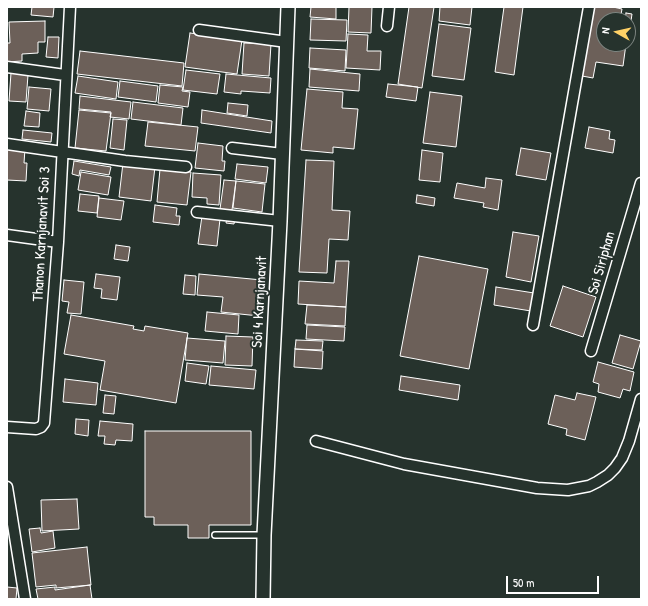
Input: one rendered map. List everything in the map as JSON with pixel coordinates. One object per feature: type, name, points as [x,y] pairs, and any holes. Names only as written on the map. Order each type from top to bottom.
[{"type":"street","name":"Thanon Karnjanavit Soi 3","points":[[7,427],[36,429],[41,427],[44,423],[58,242],[65,75],[70,7]]},
{"type":"street","name":"Soi 4 Karnjanavit","points":[[263,599],[264,535],[280,221],[288,7]]},
{"type":"street","points":[[387,26],[388,7]]},
{"type":"street","points":[[533,325],[589,7]]},
{"type":"street","points":[[199,30],[287,42]]},
{"type":"street","points":[[7,67],[65,75]]},
{"type":"street","points":[[7,144],[125,161],[186,167]]},
{"type":"street","points":[[232,148],[282,154]]},
{"type":"street","name":"Soi Siriphan","points":[[591,351],[641,183]]},
{"type":"street","points":[[197,212],[280,221]]},
{"type":"street","points":[[7,235],[58,242]]},
{"type":"street","points":[[316,441],[404,464],[538,488],[568,490],[593,484],[608,475],[615,468],[622,458],[629,441],[641,399]]},
{"type":"street","points":[[7,487],[25,599]]},
{"type":"lane","points":[[215,535],[264,535]]},
{"type":"building","points":[[32,7],[54,7],[53,17],[31,15]]},
{"type":"building","points":[[311,7],[336,7],[336,19],[310,17]]},
{"type":"building","points":[[349,7],[372,7],[371,33],[348,32]]},
{"type":"building","points":[[409,7],[434,7],[422,88],[398,84]]},
{"type":"building","points":[[440,7],[472,7],[470,25],[439,21]]},
{"type":"building","points":[[504,7],[523,7],[514,75],[495,72]]},
{"type":"building","points":[[593,7],[613,7],[622,9],[621,12],[596,12],[596,52],[625,52],[623,66],[596,62],[593,78],[582,76]]},
{"type":"building","points":[[311,19],[347,20],[346,41],[310,40]]},
{"type":"building","points":[[45,21],[45,42],[38,42],[38,53],[22,54],[22,61],[7,62],[7,43],[10,43],[9,22]]},
{"type":"building","points":[[439,24],[471,28],[464,80],[432,76]]},
{"type":"building","points":[[190,33],[242,40],[237,74],[185,67]]},
{"type":"building","points":[[348,34],[368,35],[367,51],[381,51],[380,70],[346,68]]},
{"type":"building","points":[[48,37],[59,37],[58,58],[46,57]]},
{"type":"building","points":[[244,43],[271,44],[269,76],[242,74]]},
{"type":"building","points":[[310,48],[346,50],[345,71],[309,68]]},
{"type":"building","points":[[80,51],[184,63],[182,86],[77,74]]},
{"type":"building","points":[[310,69],[360,74],[359,91],[309,87]]},
{"type":"building","points":[[186,70],[220,74],[217,94],[183,90]]},
{"type":"building","points":[[11,73],[28,75],[26,102],[9,101]]},
{"type":"building","points":[[226,74],[271,78],[270,93],[241,91],[241,94],[224,92]]},
{"type":"building","points":[[78,76],[118,82],[116,99],[75,93]]},
{"type":"building","points":[[120,81],[158,86],[156,102],[118,97]]},
{"type":"building","points":[[388,84],[418,87],[416,101],[386,97]]},
{"type":"building","points":[[160,85],[183,87],[182,91],[190,92],[188,107],[158,103]]},
{"type":"building","points":[[29,87],[51,89],[49,111],[27,109]]},
{"type":"building","points":[[307,89],[343,92],[342,108],[358,109],[354,149],[333,147],[333,153],[301,150]]},
{"type":"building","points":[[430,92],[462,96],[456,147],[423,143]]},
{"type":"building","points":[[80,96],[131,102],[129,119],[110,117],[111,112],[79,109]]},
{"type":"building","points":[[133,102],[183,108],[181,125],[131,119]]},
{"type":"building","points":[[228,103],[248,105],[247,116],[227,113]]},
{"type":"building","points":[[79,110],[111,113],[106,151],[75,148]]},
{"type":"building","points":[[202,110],[272,121],[271,133],[201,123]]},
{"type":"building","points":[[26,111],[40,113],[39,127],[24,126]]},
{"type":"building","points":[[113,119],[127,120],[124,150],[110,148]]},
{"type":"building","points":[[148,122],[198,127],[195,151],[145,146]]},
{"type":"building","points":[[589,127],[610,131],[609,139],[615,140],[613,153],[585,148]]},
{"type":"building","points":[[23,130],[52,133],[51,142],[22,139]]},
{"type":"building","points":[[198,143],[223,146],[222,161],[225,161],[224,171],[195,168]]},
{"type":"building","points":[[7,147],[25,149],[24,163],[27,163],[26,181],[7,180]]},
{"type":"building","points":[[521,148],[551,153],[546,180],[516,175]]},
{"type":"building","points":[[422,150],[443,153],[440,182],[419,180]]},
{"type":"building","points":[[306,160],[334,161],[332,210],[350,211],[348,240],[329,239],[327,273],[299,272]]},
{"type":"building","points":[[74,161],[111,167],[109,175],[80,170],[79,176],[72,174]]},
{"type":"building","points":[[123,163],[155,167],[151,201],[119,197]]},
{"type":"building","points":[[237,164],[268,167],[266,183],[235,179]]},
{"type":"building","points":[[160,169],[191,172],[187,205],[157,202]]},
{"type":"building","points":[[81,172],[111,177],[108,195],[78,190]]},
{"type":"building","points":[[193,173],[221,175],[219,205],[207,204],[207,198],[192,197]]},
{"type":"building","points":[[486,178],[502,180],[498,210],[483,207],[484,203],[454,198],[457,183],[485,188]]},
{"type":"building","points":[[224,180],[236,181],[232,210],[220,209]]},
{"type":"building","points":[[236,181],[265,184],[262,212],[233,208]]},
{"type":"building","points":[[80,194],[99,196],[97,213],[78,211]]},
{"type":"building","points":[[417,195],[435,198],[434,206],[416,203]]},
{"type":"building","points":[[99,198],[124,201],[121,220],[97,217]]},
{"type":"building","points":[[155,205],[177,208],[176,216],[180,216],[179,225],[153,222]]},
{"type":"building","points":[[202,216],[220,219],[217,246],[198,244]]},
{"type":"building","points":[[227,218],[235,219],[234,224],[226,223]]},
{"type":"building","points":[[513,232],[539,236],[531,282],[506,277]]},
{"type":"building","points":[[116,245],[130,247],[128,261],[114,259]]},
{"type":"building","points":[[419,256],[488,269],[469,369],[400,356]]},
{"type":"building","points":[[336,261],[349,261],[346,307],[298,304],[299,281],[334,283]]},
{"type":"building","points":[[96,274],[120,277],[117,300],[101,298],[102,289],[94,288]]},
{"type":"building","points":[[199,274],[262,280],[259,316],[221,312],[223,297],[197,295]]},
{"type":"building","points":[[185,275],[196,276],[195,295],[183,294]]},
{"type":"building","points":[[64,280],[84,282],[81,314],[67,313],[69,302],[62,301]]},
{"type":"building","points":[[563,286],[596,297],[583,337],[550,326]]},
{"type":"building","points":[[496,287],[534,293],[531,311],[494,305]]},
{"type":"building","points":[[307,305],[346,307],[345,326],[305,324]]},
{"type":"building","points":[[207,312],[239,315],[238,334],[205,331]]},
{"type":"building","points":[[71,315],[134,326],[133,329],[144,331],[145,326],[188,333],[176,403],[100,390],[105,361],[64,354]]},
{"type":"building","points":[[307,325],[345,327],[344,341],[306,339]]},
{"type":"building","points":[[620,335],[641,341],[633,369],[612,363]]},
{"type":"building","points":[[226,336],[253,337],[252,366],[225,365]]},
{"type":"building","points":[[187,338],[225,341],[223,363],[185,360]]},
{"type":"building","points":[[296,340],[323,341],[322,350],[295,349]]},
{"type":"building","points":[[295,349],[323,351],[322,369],[294,367]]},
{"type":"building","points":[[598,362],[634,372],[630,391],[623,389],[620,398],[598,392],[599,384],[593,382]]},
{"type":"building","points":[[187,363],[209,366],[206,384],[185,381]]},
{"type":"building","points":[[211,366],[256,370],[254,389],[209,385]]},
{"type":"building","points":[[401,376],[460,385],[458,400],[399,390]]},
{"type":"building","points":[[65,379],[98,383],[96,405],[63,402]]},
{"type":"building","points":[[577,393],[596,397],[585,440],[566,435],[567,429],[548,424],[555,395],[575,400]]},
{"type":"building","points":[[105,395],[116,396],[114,414],[103,413]]},
{"type":"building","points":[[76,419],[89,420],[88,436],[75,434]]},
{"type":"building","points":[[100,421],[133,424],[132,441],[116,440],[115,445],[104,444],[105,436],[98,436]]},
{"type":"building","points":[[145,431],[251,431],[251,525],[209,525],[209,538],[188,538],[188,525],[154,525],[154,517],[145,517]]},
{"type":"building","points":[[77,499],[79,529],[42,531],[41,500]]},
{"type":"building","points":[[40,528],[41,533],[53,531],[55,548],[32,552],[29,529]]},
{"type":"building","points":[[87,547],[91,585],[56,588],[56,585],[36,587],[32,553]]},
{"type":"building","points":[[90,585],[92,599],[38,599],[36,589],[55,587],[55,590]]},
{"type":"building","points":[[7,587],[17,588],[16,599],[7,599]]}]
